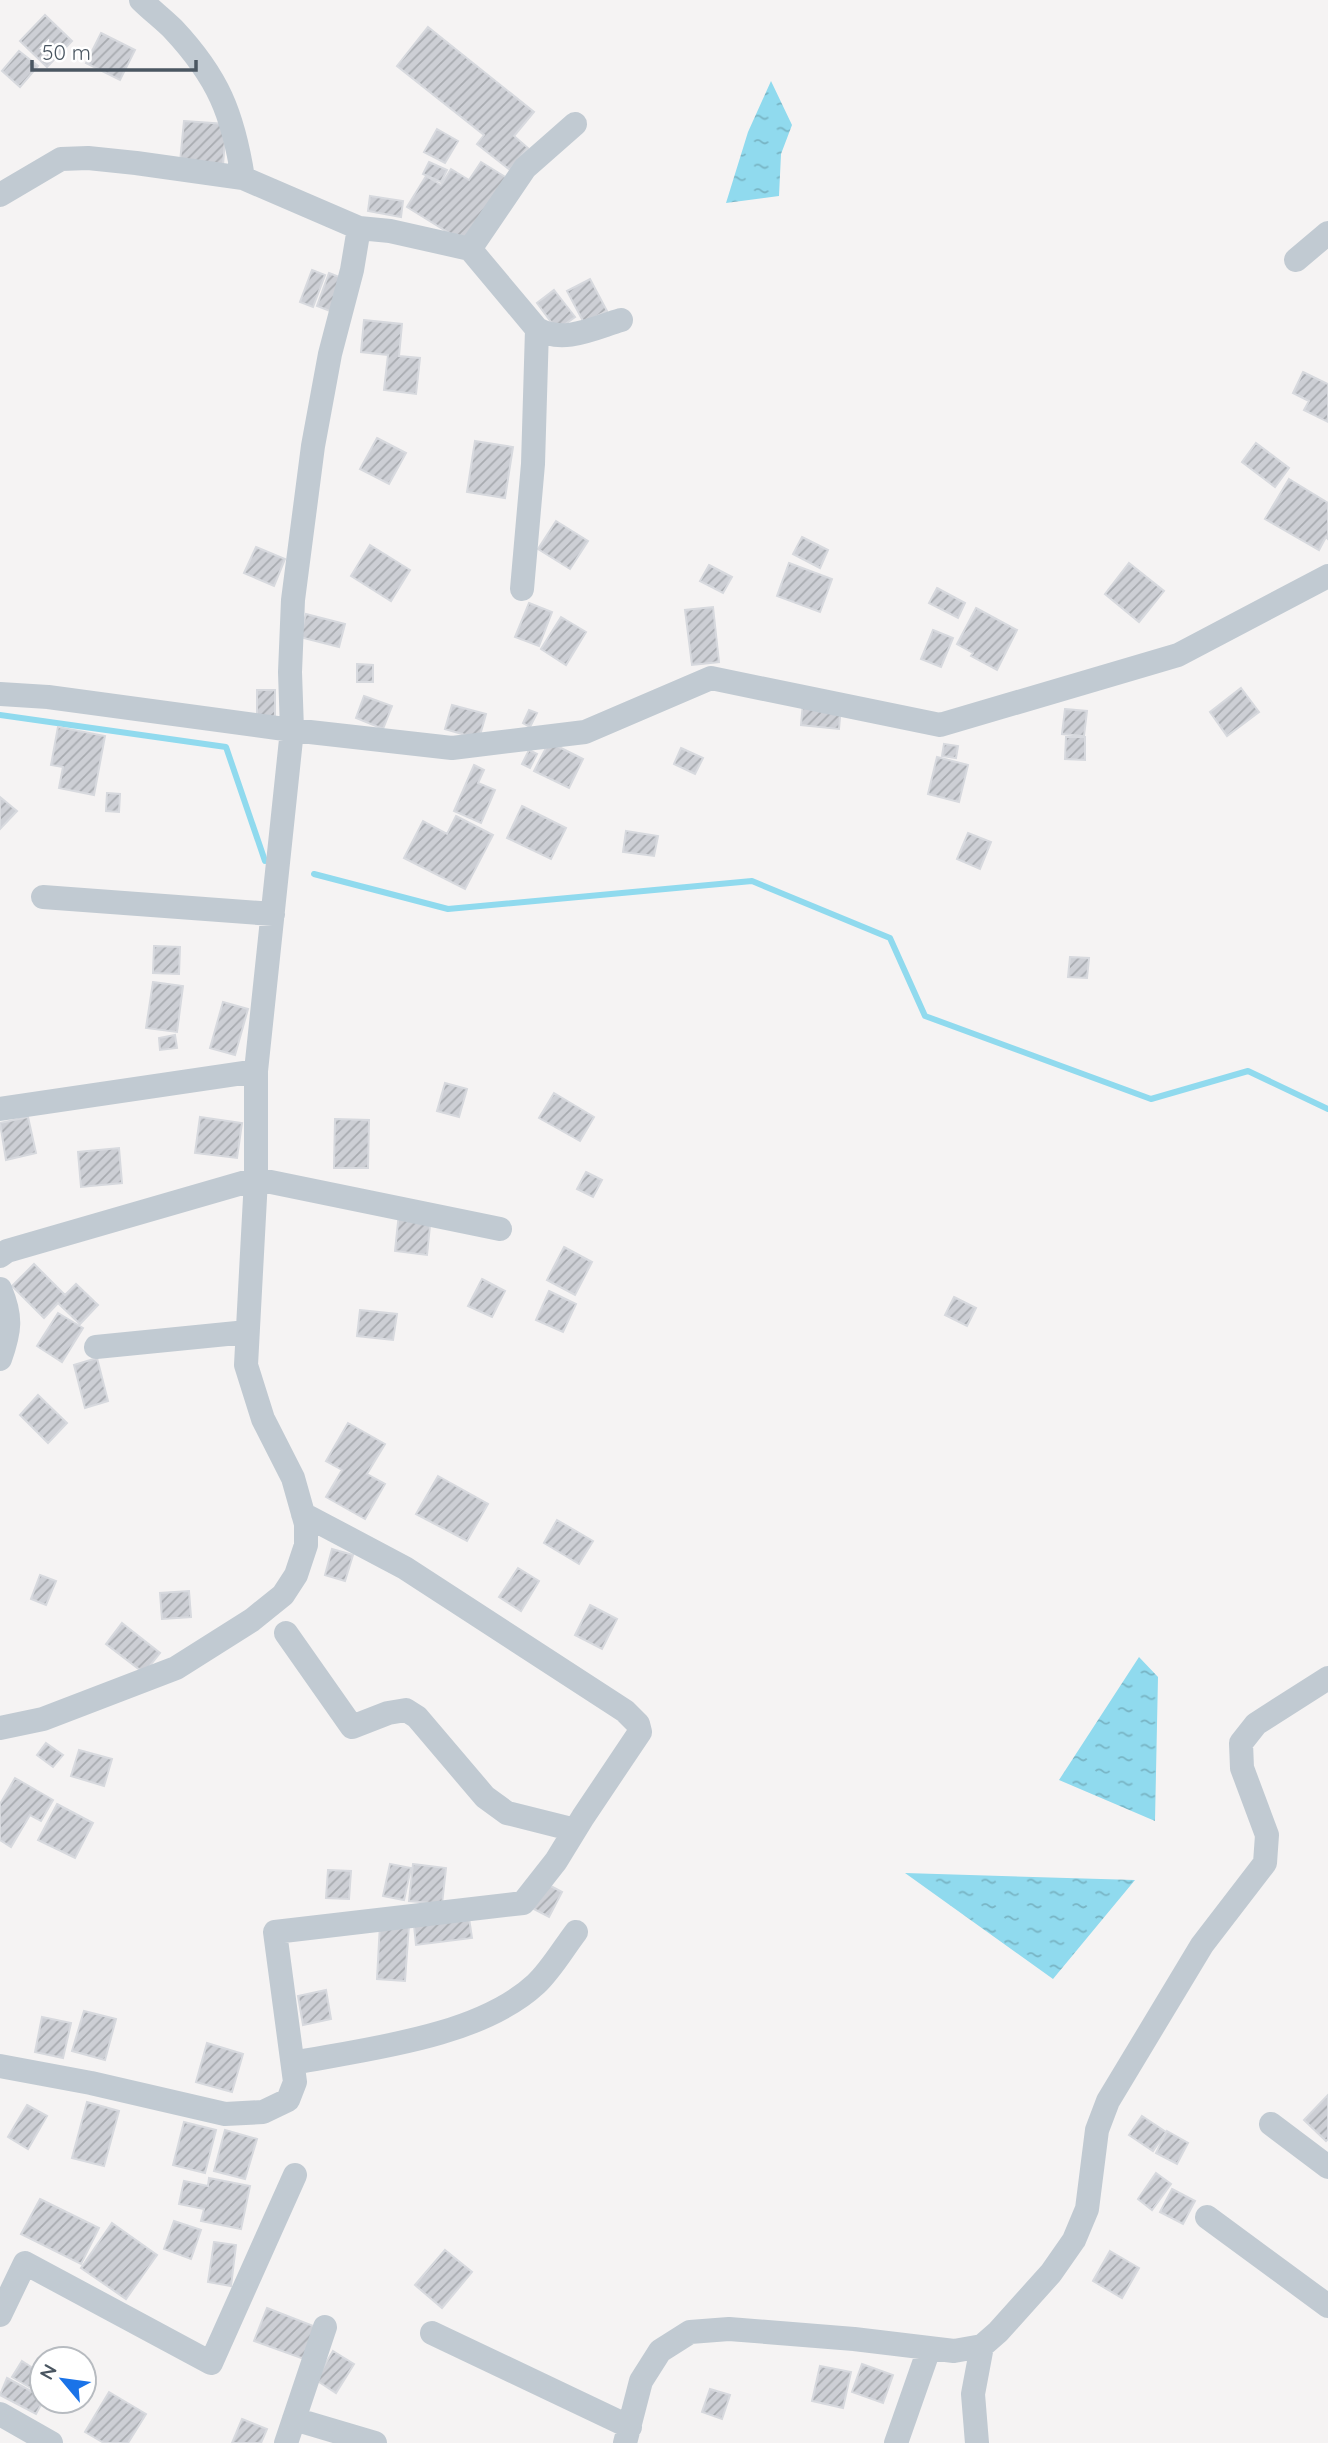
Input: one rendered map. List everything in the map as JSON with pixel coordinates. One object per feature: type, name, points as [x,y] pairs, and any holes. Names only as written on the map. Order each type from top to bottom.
[{"type":"street","points":[[141,0],[172,27],[217,85],[237,138],[243,178]]},
{"type":"street","points":[[470,249],[525,168],[575,124]]},
{"type":"street","points":[[0,195],[61,159],[100,159],[243,178],[359,228],[390,231],[470,249],[537,329],[550,336],[574,334],[621,320]]},
{"type":"street","points":[[0,1728],[43,1719],[177,1668],[251,1620],[283,1595],[296,1574],[306,1545],[306,1524],[293,1478],[263,1419],[246,1365],[256,1179],[256,1071],[292,730],[290,672],[293,600],[313,446],[330,355],[352,270],[359,228]]},
{"type":"street","points":[[1296,260],[1328,233]]},
{"type":"street","points":[[522,589],[533,464],[537,329]]},
{"type":"street","points":[[0,694],[452,748],[585,732],[711,678],[940,725],[1178,655],[1328,576]]},
{"type":"street","points":[[43,897],[272,914]]},
{"type":"street","points":[[0,1109],[256,1071]]},
{"type":"street","points":[[0,1256],[7,1251],[256,1179],[500,1229]]},
{"type":"street","points":[[0,1289],[8,1313],[9,1334],[0,1359]]},
{"type":"street","points":[[96,1347],[247,1332]]},
{"type":"street","points":[[0,2066],[91,2083],[225,2114],[263,2112],[288,2100],[295,2082],[275,1932],[523,1903],[556,1861],[640,1732],[638,1724],[625,1712],[405,1568],[303,1514]]},
{"type":"street","points":[[286,1633],[352,1727],[388,1713],[406,1710],[417,1717],[485,1797],[507,1813],[575,1830]]},
{"type":"street","points":[[432,2333],[628,2435],[641,2381],[660,2351],[690,2332],[729,2329],[854,2339],[954,2351],[982,2346],[1051,2273],[1074,2240],[1087,2208],[1097,2130],[1108,2101],[1202,1945],[1265,1863],[1267,1835],[1242,1769],[1241,1743],[1256,1724],[1328,1678]]},
{"type":"street","points":[[293,2063],[435,2036],[503,2008],[537,1983],[576,1932]]},
{"type":"street","points":[[1271,2124],[1328,2167]]},
{"type":"street","points":[[0,2315],[25,2263],[211,2364],[295,2175]]},
{"type":"street","points":[[1207,2217],[1328,2306]]},
{"type":"street","points":[[286,2443],[325,2326]]},
{"type":"street","points":[[977,2443],[973,2394],[982,2346]]},
{"type":"street","points":[[896,2443],[929,2349]]},
{"type":"street","points":[[0,2414],[51,2443]]},
{"type":"street","points":[[294,2418],[375,2443]]},
{"type":"water","points":[[771,81],[792,125],[781,154],[779,196],[726,203],[748,132]]},
{"type":"water","points":[[1139,1657],[1158,1677],[1155,1821],[1059,1780]]},
{"type":"water","points":[[905,1873],[1135,1880],[1053,1979]]},
{"type":"building","points":[[45,15],[72,41],[47,67],[20,41]]},
{"type":"building","points":[[428,27],[534,112],[514,136],[528,148],[510,170],[477,144],[484,135],[397,66]]},
{"type":"building","points":[[101,33],[135,50],[120,80],[86,63]]},
{"type":"building","points":[[19,51],[38,66],[20,87],[2,71]]},
{"type":"building","points":[[184,121],[226,124],[223,166],[180,162]]},
{"type":"building","points":[[437,129],[458,141],[445,163],[424,152]]},
{"type":"building","points":[[429,162],[447,170],[441,182],[423,174]]},
{"type":"building","points":[[481,162],[507,178],[467,244],[407,207],[426,176],[441,185],[451,169],[469,180]]},
{"type":"building","points":[[370,196],[403,201],[401,217],[368,211]]},
{"type":"building","points":[[312,270],[325,275],[313,307],[300,302]]},
{"type":"building","points":[[329,273],[342,278],[330,311],[317,306]]},
{"type":"building","points":[[590,279],[607,311],[584,323],[567,291]]},
{"type":"building","points":[[554,290],[575,317],[557,330],[537,303]]},
{"type":"building","points":[[364,320],[402,324],[399,356],[420,358],[416,394],[384,390],[388,355],[361,352]]},
{"type":"building","points":[[1303,372],[1328,384],[1328,422],[1304,410],[1309,401],[1293,393]]},
{"type":"building","points":[[377,438],[406,453],[389,484],[360,469]]},
{"type":"building","points":[[475,441],[513,447],[505,498],[467,492]]},
{"type":"building","points":[[1256,443],[1289,468],[1275,487],[1242,462]]},
{"type":"building","points":[[1289,479],[1328,503],[1328,539],[1326,537],[1319,550],[1265,519]]},
{"type":"building","points":[[556,521],[588,541],[570,569],[538,549]]},
{"type":"building","points":[[802,537],[828,550],[820,568],[793,554]]},
{"type":"building","points":[[370,545],[410,570],[391,601],[351,576]]},
{"type":"building","points":[[256,547],[285,559],[274,586],[244,573]]},
{"type":"building","points":[[789,563],[832,579],[820,612],[777,596]]},
{"type":"building","points":[[1129,563],[1164,591],[1139,622],[1105,594]]},
{"type":"building","points":[[709,565],[732,577],[723,593],[700,581]]},
{"type":"building","points":[[937,588],[965,603],[958,618],[929,603]]},
{"type":"building","points":[[529,603],[552,612],[539,646],[515,637]]},
{"type":"building","points":[[713,607],[719,662],[692,665],[685,610]]},
{"type":"building","points":[[976,608],[1017,630],[997,670],[971,656],[973,653],[957,644]]},
{"type":"building","points":[[306,614],[345,624],[339,647],[300,637]]},
{"type":"building","points":[[561,617],[586,632],[566,665],[541,649]]},
{"type":"building","points":[[933,630],[953,638],[941,667],[921,659]]},
{"type":"building","points":[[357,664],[373,665],[373,682],[357,682]]},
{"type":"building","points":[[1241,688],[1259,712],[1227,736],[1210,712]]},
{"type":"building","points":[[257,690],[275,690],[275,718],[257,718]]},
{"type":"building","points":[[364,696],[392,706],[383,729],[356,718]]},
{"type":"building","points":[[803,702],[841,706],[839,729],[801,725]]},
{"type":"building","points":[[452,705],[486,714],[479,739],[445,729]]},
{"type":"building","points":[[1065,709],[1087,711],[1084,736],[1062,734]]},
{"type":"building","points":[[529,710],[537,713],[530,727],[523,723]]},
{"type":"building","points":[[58,727],[105,736],[94,795],[59,788],[63,767],[51,765]]},
{"type":"building","points":[[1066,737],[1085,737],[1085,760],[1065,759]]},
{"type":"building","points":[[549,742],[583,759],[569,788],[534,771]]},
{"type":"building","points":[[944,744],[958,746],[956,758],[942,756]]},
{"type":"building","points":[[681,748],[703,758],[695,774],[674,764]]},
{"type":"building","points":[[529,750],[537,754],[530,768],[522,764]]},
{"type":"building","points":[[937,757],[968,765],[959,802],[928,794]]},
{"type":"building","points":[[474,765],[484,770],[478,783],[495,790],[481,823],[454,811]]},
{"type":"building","points":[[107,793],[120,794],[119,812],[106,811]]},
{"type":"building","points":[[0,797],[17,811],[0,829]]},
{"type":"building","points":[[522,806],[566,828],[551,859],[507,838]]},
{"type":"building","points":[[456,816],[493,835],[465,889],[404,858],[423,821],[447,834]]},
{"type":"building","points":[[626,831],[658,836],[654,856],[623,852]]},
{"type":"building","points":[[968,833],[991,842],[980,869],[957,859]]},
{"type":"building","points":[[154,946],[180,947],[179,974],[153,973]]},
{"type":"building","points":[[1070,957],[1089,958],[1087,978],[1068,977]]},
{"type":"building","points":[[153,982],[183,986],[177,1032],[146,1028]]},
{"type":"building","points":[[223,1002],[248,1009],[235,1055],[210,1048]]},
{"type":"building","points":[[175,1035],[177,1048],[160,1050],[159,1038]]},
{"type":"building","points":[[445,1083],[467,1089],[459,1117],[437,1111]]},
{"type":"building","points":[[554,1093],[594,1117],[580,1141],[539,1118]]},
{"type":"building","points":[[28,1117],[36,1153],[6,1160],[0,1123]]},
{"type":"building","points":[[200,1117],[242,1123],[237,1158],[195,1153]]},
{"type":"building","points":[[335,1119],[369,1120],[368,1168],[334,1168]]},
{"type":"building","points":[[119,1148],[122,1183],[81,1187],[78,1152]]},
{"type":"building","points":[[586,1172],[602,1180],[593,1197],[577,1189]]},
{"type":"building","points":[[399,1213],[431,1216],[427,1255],[395,1251]]},
{"type":"building","points":[[564,1247],[592,1262],[575,1295],[547,1280]]},
{"type":"building","points":[[34,1264],[65,1295],[76,1284],[98,1305],[80,1324],[58,1303],[44,1318],[12,1286]]},
{"type":"building","points":[[482,1279],[505,1291],[492,1317],[468,1306]]},
{"type":"building","points":[[549,1291],[576,1304],[563,1332],[536,1320]]},
{"type":"building","points":[[954,1297],[976,1308],[967,1326],[945,1315]]},
{"type":"building","points":[[360,1310],[397,1314],[393,1340],[357,1336]]},
{"type":"building","points":[[58,1313],[83,1328],[62,1362],[37,1346]]},
{"type":"building","points":[[97,1358],[108,1401],[85,1408],[74,1365]]},
{"type":"building","points":[[38,1395],[67,1423],[48,1443],[20,1415]]},
{"type":"building","points":[[348,1423],[385,1444],[367,1474],[385,1484],[365,1519],[326,1497],[342,1470],[326,1461]]},
{"type":"building","points":[[438,1476],[488,1504],[467,1541],[416,1514]]},
{"type":"building","points":[[557,1520],[593,1541],[579,1564],[544,1543]]},
{"type":"building","points":[[332,1549],[353,1555],[345,1581],[325,1575]]},
{"type":"building","points":[[518,1568],[539,1581],[521,1611],[499,1597]]},
{"type":"building","points":[[40,1575],[56,1581],[46,1605],[31,1599]]},
{"type":"building","points":[[189,1591],[191,1617],[162,1619],[160,1593]]},
{"type":"building","points":[[590,1605],[617,1619],[602,1649],[575,1635]]},
{"type":"building","points":[[122,1623],[160,1653],[144,1673],[106,1644]]},
{"type":"building","points":[[46,1743],[63,1755],[53,1767],[37,1755]]},
{"type":"building","points":[[79,1750],[112,1759],[104,1786],[71,1776]]},
{"type":"building","points":[[15,1778],[53,1800],[41,1821],[30,1815],[11,1847],[0,1840],[0,1804]]},
{"type":"building","points":[[57,1804],[93,1823],[75,1858],[38,1840]]},
{"type":"building","points":[[390,1864],[411,1868],[404,1900],[383,1896]]},
{"type":"building","points":[[413,1864],[446,1868],[442,1904],[409,1901]]},
{"type":"building","points":[[328,1870],[351,1871],[349,1899],[326,1898]]},
{"type":"building","points":[[545,1883],[562,1892],[549,1917],[532,1908]]},
{"type":"building","points":[[469,1918],[472,1938],[416,1945],[414,1925]]},
{"type":"building","points":[[380,1924],[409,1925],[405,1981],[377,1979]]},
{"type":"building","points":[[326,1990],[331,2019],[303,2025],[298,1996]]},
{"type":"building","points":[[84,2011],[116,2019],[105,2060],[72,2051]]},
{"type":"building","points":[[42,2017],[71,2023],[63,2058],[35,2052]]},
{"type":"building","points":[[207,2043],[243,2054],[232,2092],[196,2082]]},
{"type":"building","points":[[1328,2095],[1328,2139],[1326,2141],[1304,2120]]},
{"type":"building","points":[[87,2102],[119,2111],[104,2166],[72,2158]]},
{"type":"building","points":[[27,2105],[47,2116],[28,2149],[8,2137]]},
{"type":"building","points":[[1142,2116],[1166,2132],[1153,2151],[1129,2135]]},
{"type":"building","points":[[184,2122],[216,2130],[205,2173],[173,2165]]},
{"type":"building","points":[[225,2130],[257,2139],[245,2179],[214,2171]]},
{"type":"building","points":[[1167,2131],[1188,2143],[1177,2164],[1156,2153]]},
{"type":"building","points":[[1156,2173],[1171,2184],[1152,2210],[1138,2199]]},
{"type":"building","points":[[209,2178],[250,2186],[241,2229],[201,2221],[204,2209],[179,2204],[184,2181],[208,2186]]},
{"type":"building","points":[[1172,2189],[1195,2201],[1183,2224],[1160,2212]]},
{"type":"building","points":[[40,2199],[99,2228],[81,2264],[21,2234]]},
{"type":"building","points":[[174,2221],[201,2230],[191,2259],[164,2249]]},
{"type":"building","points":[[112,2223],[157,2255],[126,2299],[81,2268]]},
{"type":"building","points":[[214,2242],[236,2245],[231,2286],[208,2282]]},
{"type":"building","points":[[445,2250],[472,2272],[442,2308],[415,2285]]},
{"type":"building","points":[[1110,2251],[1139,2268],[1122,2298],[1093,2281]]},
{"type":"building","points":[[267,2308],[316,2327],[304,2359],[254,2341]]},
{"type":"building","points":[[333,2351],[354,2364],[336,2393],[316,2380]]},
{"type":"building","points":[[22,2361],[28,2365],[28,2386],[12,2377]]},
{"type":"building","points":[[862,2364],[893,2375],[883,2403],[852,2392]]},
{"type":"building","points":[[820,2366],[851,2372],[843,2408],[812,2401]]},
{"type":"building","points":[[7,2378],[28,2389],[28,2410],[0,2395]]},
{"type":"building","points":[[710,2389],[730,2395],[722,2419],[702,2412]]},
{"type":"building","points":[[109,2392],[146,2414],[128,2443],[104,2443],[85,2432],[95,2415],[98,2415]]},
{"type":"building","points":[[242,2419],[267,2429],[261,2443],[232,2443]]},
{"type":"waterway","points":[[0,715],[226,747],[265,861]]},
{"type":"waterway","points":[[314,874],[448,909],[752,881],[890,938],[925,1016],[1151,1099],[1248,1071],[1328,1109]]}]
